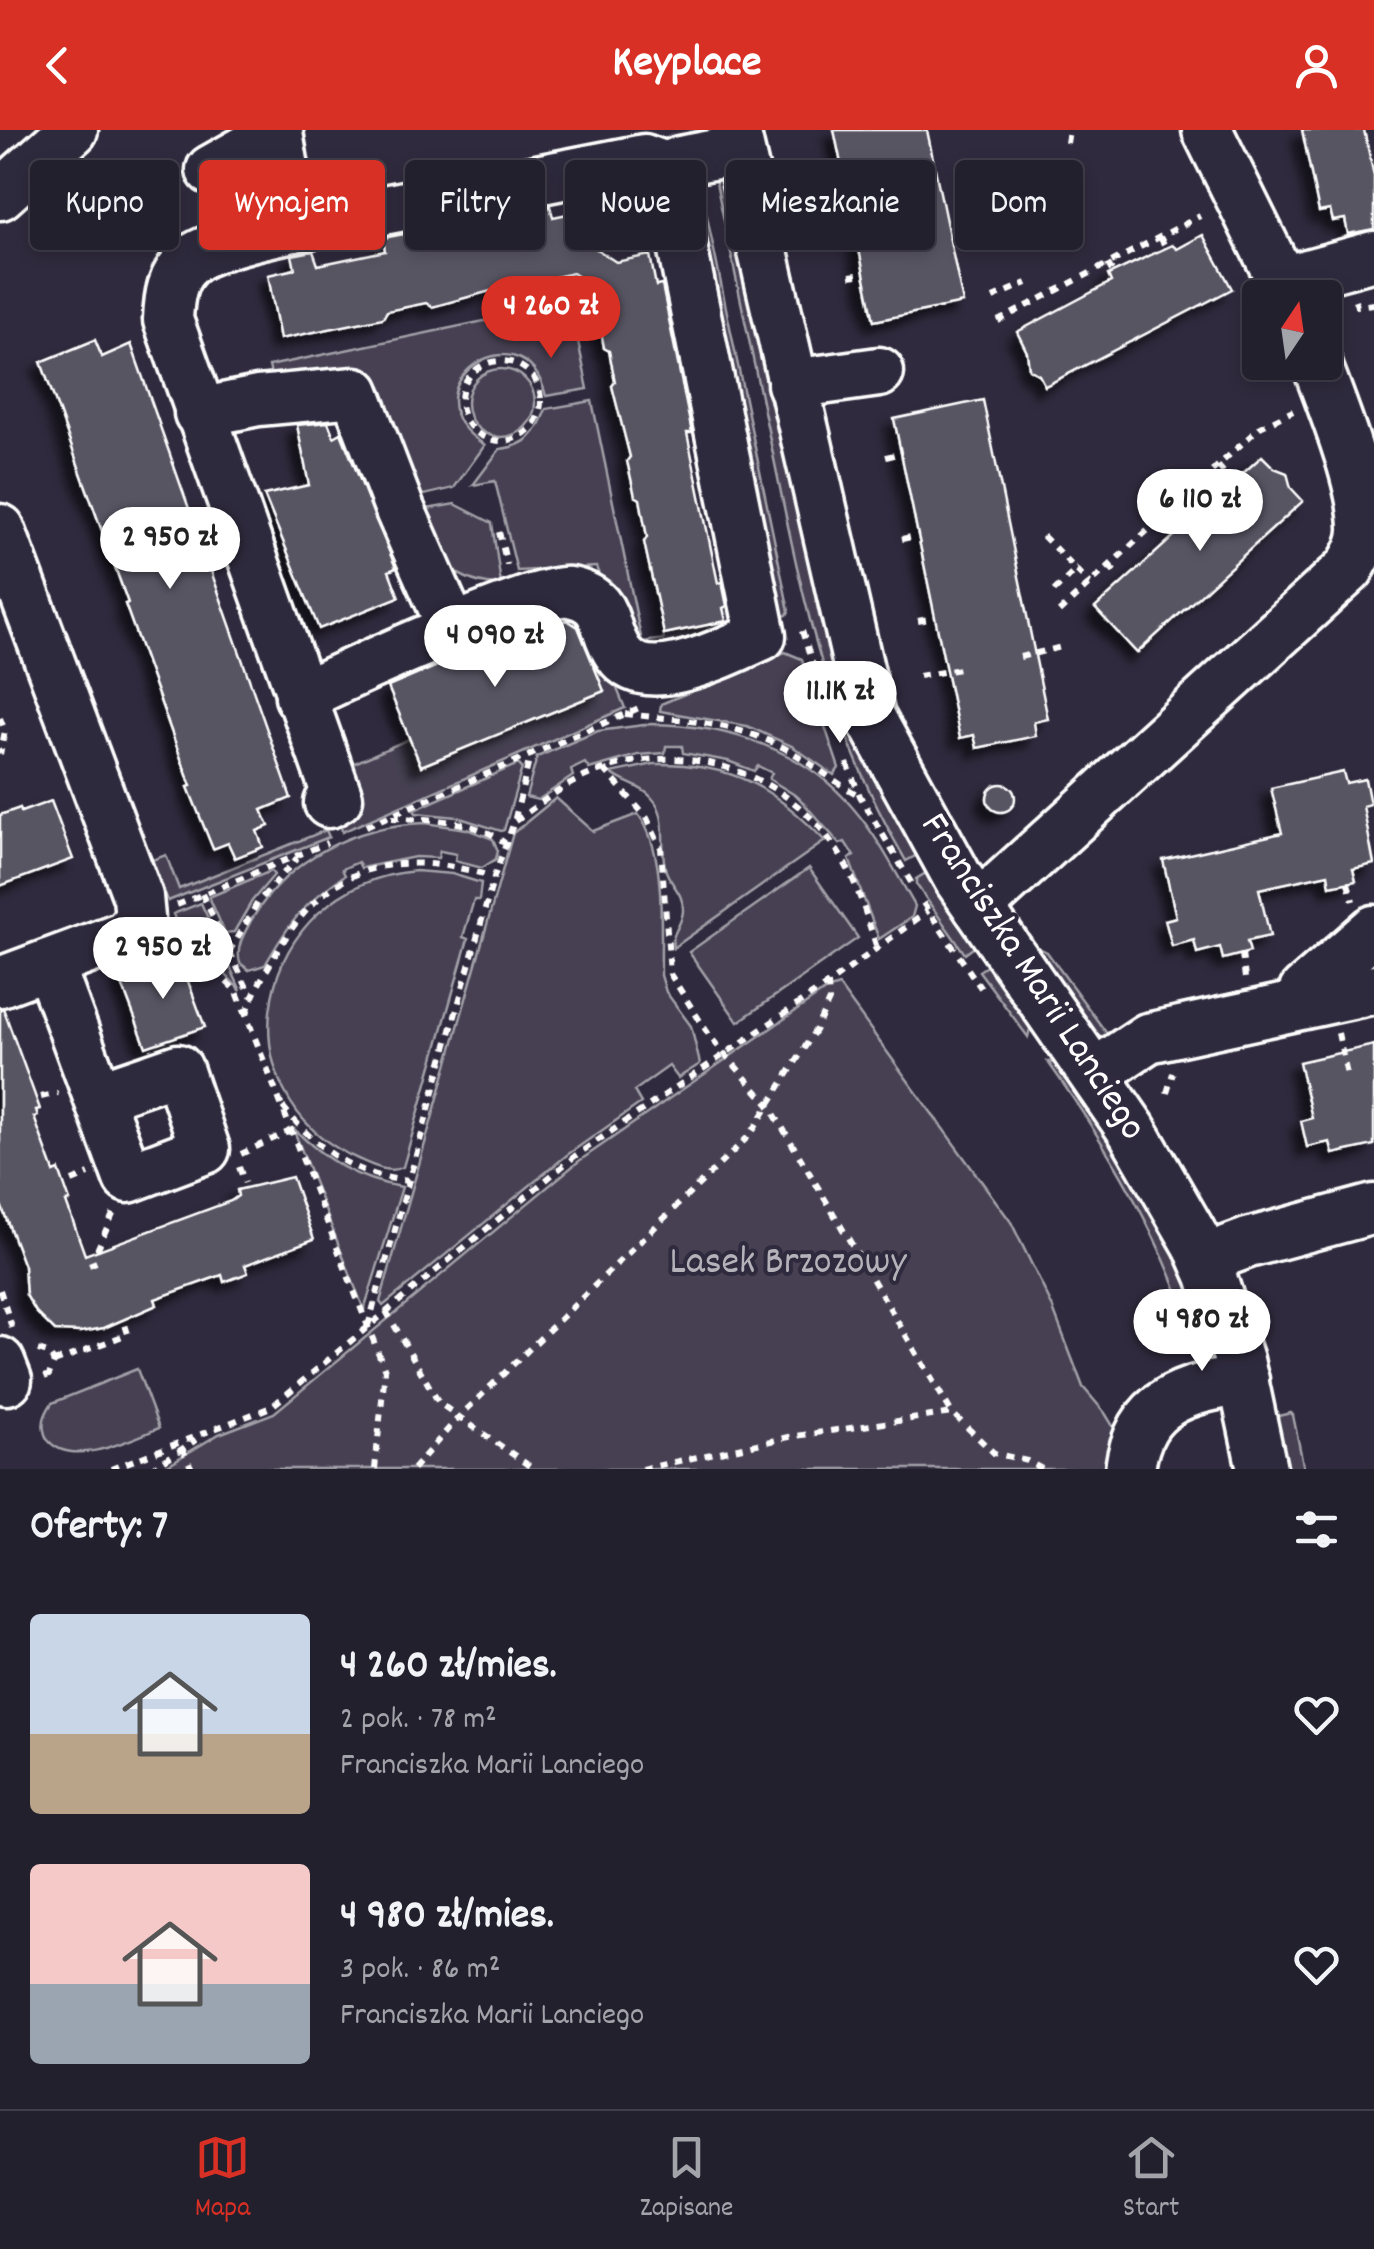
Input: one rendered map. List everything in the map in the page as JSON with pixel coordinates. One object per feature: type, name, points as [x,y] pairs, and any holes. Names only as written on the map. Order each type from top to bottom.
[{"type":"street","points":[[1207,130],[1282,280]]},
{"type":"street","points":[[228,160],[279,131],[284,160]]},
{"type":"street","points":[[385,208],[650,152],[680,161],[736,140]]},
{"type":"street","name":"Franciszka Marii Lanciego","points":[[736,140],[870,718],[950,864],[1145,1151],[1205,1260],[1244,1380],[1262,1469]]},
{"type":"street","points":[[0,194],[60,141]]},
{"type":"street","points":[[300,697],[452,630],[558,591],[594,601],[620,655],[635,666],[652,670],[704,660],[761,636],[650,152]]},
{"type":"street","points":[[216,250],[191,260],[174,282],[168,320],[338,798],[341,824]]},
{"type":"street","points":[[1310,280],[1374,256]]},
{"type":"street","points":[[792,384],[879,372]]},
{"type":"street","points":[[978,906],[1349,570],[1362,546],[1364,475],[1324,380]]},
{"type":"street","points":[[200,413],[258,401],[355,392],[452,630]]},
{"type":"street","points":[[0,529],[138,898],[140,918],[126,935],[0,982]]},
{"type":"street","points":[[426,568],[452,585],[467,589],[528,589],[543,596]]},
{"type":"street","points":[[1305,1003],[1304,992],[1374,930]]},
{"type":"street","points":[[50,964],[99,1096]]},
{"type":"street","points":[[1094,1074],[1148,1038],[1374,989]]},
{"type":"street","points":[[1205,1260],[1374,1209]]},
{"type":"street","points":[[1130,1469],[1139,1432],[1151,1414],[1178,1395],[1204,1386],[1244,1380]]},
{"type":"path","points":[[1066,143],[1069,130]]},
{"type":"path","points":[[60,141],[62,164],[111,184],[147,247],[174,282]]},
{"type":"path","points":[[998,321],[1200,216]]},
{"type":"path","points":[[1160,237],[1165,246]]},
{"type":"path","points":[[1108,264],[1113,273]]},
{"type":"path","points":[[993,298],[1027,283]]},
{"type":"path","points":[[1043,298],[1047,308]]},
{"type":"path","points":[[499,361],[512,362],[534,377],[542,403],[533,427],[523,436],[498,442],[484,439],[474,431],[461,407],[466,381],[474,371],[499,361]]},
{"type":"path","points":[[1059,612],[1260,427],[1294,411]]},
{"type":"path","points":[[1218,466],[1228,476]]},
{"type":"path","points":[[1163,516],[1173,527]]},
{"type":"path","points":[[499,532],[507,565]]},
{"type":"path","points":[[1043,536],[1090,584]]},
{"type":"path","points":[[902,539],[912,537]]},
{"type":"path","points":[[1109,566],[1119,576]]},
{"type":"path","points":[[1054,590],[1078,569]]},
{"type":"path","points":[[918,621],[928,618]]},
{"type":"path","points":[[786,646],[804,638]]},
{"type":"path","points":[[1020,657],[1066,646]]},
{"type":"path","points":[[919,676],[960,669]]},
{"type":"path","points":[[386,818],[642,706]]},
{"type":"path","points":[[624,714],[710,722],[747,732],[794,753],[860,796]]},
{"type":"path","points":[[0,718],[5,731],[0,754]]},
{"type":"path","points":[[367,1328],[531,753]]},
{"type":"path","points":[[514,822],[574,781],[639,760],[680,757],[741,772],[784,794],[819,825],[846,864],[877,948]]},
{"type":"path","points":[[604,769],[648,818],[661,848],[670,974],[689,1008],[770,1105],[952,1413],[994,1453],[1042,1469]]},
{"type":"path","points":[[229,952],[258,902],[301,853],[341,824],[386,818],[458,823],[495,835],[506,843]]},
{"type":"path","points":[[181,903],[301,853]]},
{"type":"path","points":[[246,1017],[252,997],[297,920],[324,894],[352,877],[389,864],[416,862],[452,865],[494,878]]},
{"type":"path","points":[[202,894],[252,997]]},
{"type":"path","points":[[151,1469],[207,1433],[271,1407],[575,1156],[928,911]]},
{"type":"path","points":[[181,937],[236,992],[385,1370],[375,1469]]},
{"type":"path","points":[[413,1469],[458,1418],[751,1134],[816,1029],[828,1001],[828,984]]},
{"type":"path","points":[[278,1102],[334,1158],[386,1179],[408,1181]]},
{"type":"path","points":[[277,1136],[290,1130]]},
{"type":"path","points":[[89,1265],[101,1260]]},
{"type":"path","points":[[0,1290],[8,1362]]},
{"type":"path","points":[[386,1312],[439,1403],[534,1469]]},
{"type":"path","points":[[54,1362],[128,1334],[123,1318]]},
{"type":"path","points":[[642,1469],[789,1436],[952,1413]]},
{"type":"path","points":[[111,1469],[182,1446]]},
{"type":"path","points":[[182,1446],[192,1469]]},
{"type":"green space","points":[[713,168],[726,178],[726,229]]},
{"type":"green space","points":[[706,212],[789,611],[763,622],[693,250],[706,250]]},
{"type":"green space","points":[[730,250],[744,250],[819,615],[863,750],[917,855],[906,861],[880,812],[839,715],[797,565]]},
{"type":"green space","points":[[570,303],[588,389],[546,396],[533,369],[514,357],[493,356],[474,365],[459,381],[454,402],[461,424],[485,445],[454,488],[411,498],[360,375],[273,384],[269,366]]},
{"type":"green space","points":[[501,369],[525,379],[535,403],[525,427],[501,437],[477,427],[467,403],[477,379]]},
{"type":"green space","points":[[592,401],[642,642],[725,621],[722,602],[733,599],[744,628],[668,661],[623,634],[596,567],[517,571],[495,481],[473,485],[500,449],[530,437],[546,409]]},
{"type":"green space","points":[[455,504],[492,523],[501,584],[474,581],[457,573],[430,546],[416,511]]},
{"type":"green space","points":[[583,606],[625,708],[342,832],[339,810],[343,768],[409,739],[421,766],[604,691],[572,611]]},
{"type":"green space","points":[[785,652],[802,659],[839,768],[834,775],[792,746],[747,726],[660,711],[661,704]]},
{"type":"green space","points":[[651,724],[735,735],[787,755],[811,770],[833,787],[871,831],[915,906],[912,917],[879,939],[849,859],[854,856],[845,842],[840,844],[798,797],[769,779],[772,773],[758,766],[754,771],[728,761],[683,753],[682,746],[666,746],[665,753],[638,755],[589,769],[585,763],[571,770],[573,776],[538,800],[526,797],[537,757],[598,731]]},
{"type":"green space","points":[[518,764],[522,768],[504,830],[414,810]]},
{"type":"green space","points":[[654,764],[706,768],[749,781],[787,806],[825,841],[673,948],[683,904],[665,868],[661,813],[648,794],[611,773]]},
{"type":"green space","points":[[556,798],[593,831],[638,814],[647,830],[658,869],[661,975],[666,992],[691,1026],[700,1064],[678,1078],[669,1066],[634,1091],[641,1103],[567,1155],[383,1306],[380,1302],[513,833]]},
{"type":"green space","points":[[425,823],[467,829],[493,839],[498,851],[496,859],[482,868],[455,861],[456,854],[440,851],[438,858],[415,857],[361,868],[358,862],[342,869],[345,875],[299,915],[265,965],[249,970],[240,963],[240,945],[252,919],[267,897],[305,862],[349,838],[399,825]]},
{"type":"green space","points":[[326,830],[329,837],[168,901],[152,860],[166,855],[179,889]]},
{"type":"green space","points":[[809,868],[858,938],[738,1022],[689,952]]},
{"type":"green space","points":[[271,871],[274,875],[252,901],[234,932],[225,933],[209,897]]},
{"type":"green space","points":[[416,871],[452,874],[481,883],[479,900],[474,900],[463,937],[468,939],[403,1167],[387,1169],[360,1160],[314,1130],[284,1090],[270,1045],[272,997],[288,952],[318,913],[361,885]]},
{"type":"green space","points":[[926,873],[977,945],[965,954],[916,884],[916,879]]},
{"type":"green space","points":[[201,903],[241,991],[176,922],[173,914]]},
{"type":"green space","points":[[1039,948],[1047,952],[1116,1046],[1105,1049],[1032,952]]},
{"type":"green space","points":[[991,963],[1031,1025],[1028,1037],[979,971]]},
{"type":"green space","name":"Lasek Brzozowy","points":[[839,986],[1011,1222],[1052,1306],[1083,1387],[1119,1436],[1112,1469],[161,1469],[219,1434],[274,1413],[579,1161],[826,990]]},
{"type":"green space","points":[[1048,1062],[1066,1065],[1168,1231],[1206,1330],[1193,1334],[1165,1262],[1131,1193]]},
{"type":"green space","points":[[293,1128],[343,1167],[402,1187],[364,1310]]},
{"type":"green space","points":[[137,1369],[159,1428],[116,1445],[84,1452],[57,1448],[47,1439],[44,1420],[52,1403]]},
{"type":"green space","points":[[1291,1413],[1304,1469],[1280,1469],[1270,1418]]},
{"type":"building","points":[[834,130],[927,130],[933,160],[840,160]]},
{"type":"building","points":[[1302,130],[1364,130],[1374,176],[1374,229],[1348,234],[1345,219],[1333,221],[1330,210],[1319,212]]},
{"type":"building","points":[[935,168],[963,303],[874,321],[859,250],[935,250]]},
{"type":"building","points":[[550,206],[553,217],[565,215],[565,250],[598,250],[616,262],[650,255],[656,286],[662,285],[692,433],[687,433],[718,583],[722,582],[727,606],[723,608],[726,621],[664,634],[644,542],[647,537],[640,499],[635,496],[627,461],[630,457],[612,386],[615,382],[609,351],[604,348],[596,288],[573,273],[541,280],[537,286],[510,291],[505,287],[432,307],[426,303],[387,311],[383,318],[280,339],[268,275],[295,269],[292,255],[313,251],[318,265],[385,251],[385,238],[404,234],[405,250],[545,250],[545,207]]},
{"type":"building","points":[[1203,235],[1232,289],[1045,386],[1039,375],[1029,369],[1027,352],[1017,332],[1111,282],[1108,275]]},
{"type":"building","points":[[95,340],[102,357],[131,344],[291,798],[262,810],[269,826],[257,831],[263,847],[235,858],[228,843],[213,849],[188,787],[191,786],[125,604],[128,603],[41,362]]},
{"type":"building","points":[[983,400],[1048,719],[1034,722],[1036,736],[977,748],[974,735],[960,738],[894,419]]},
{"type":"building","points":[[328,422],[334,437],[341,433],[396,568],[389,571],[399,597],[319,629],[264,495],[309,485],[297,425]]},
{"type":"building","points":[[1262,456],[1274,468],[1287,473],[1291,488],[1303,501],[1137,653],[1095,608]]},
{"type":"building","points":[[567,620],[578,627],[604,691],[421,766],[388,687],[491,643]]},
{"type":"building","points":[[1343,772],[1346,783],[1365,779],[1370,804],[1363,806],[1374,864],[1353,869],[1356,881],[1330,886],[1328,874],[1259,889],[1270,936],[1247,941],[1250,952],[1223,959],[1220,947],[1197,953],[1194,940],[1172,946],[1165,920],[1176,917],[1163,860],[1282,833],[1271,788]]},
{"type":"building","points":[[1001,784],[1011,788],[1015,798],[1011,808],[1001,812],[991,808],[987,798],[991,788]]},
{"type":"building","points":[[51,801],[73,859],[0,886],[0,815]]},
{"type":"building","points":[[179,957],[205,1027],[146,1047],[120,979]]},
{"type":"building","points":[[3,1008],[40,1109],[34,1117],[54,1172],[59,1170],[85,1255],[231,1201],[238,1196],[237,1190],[292,1177],[314,1239],[245,1265],[248,1273],[224,1282],[222,1275],[155,1299],[157,1305],[104,1328],[55,1331],[26,1295],[24,1266],[0,1202]]},
{"type":"building","points":[[1374,1045],[1374,1145],[1333,1154],[1330,1142],[1307,1147],[1301,1121],[1312,1118],[1299,1062]]}]
